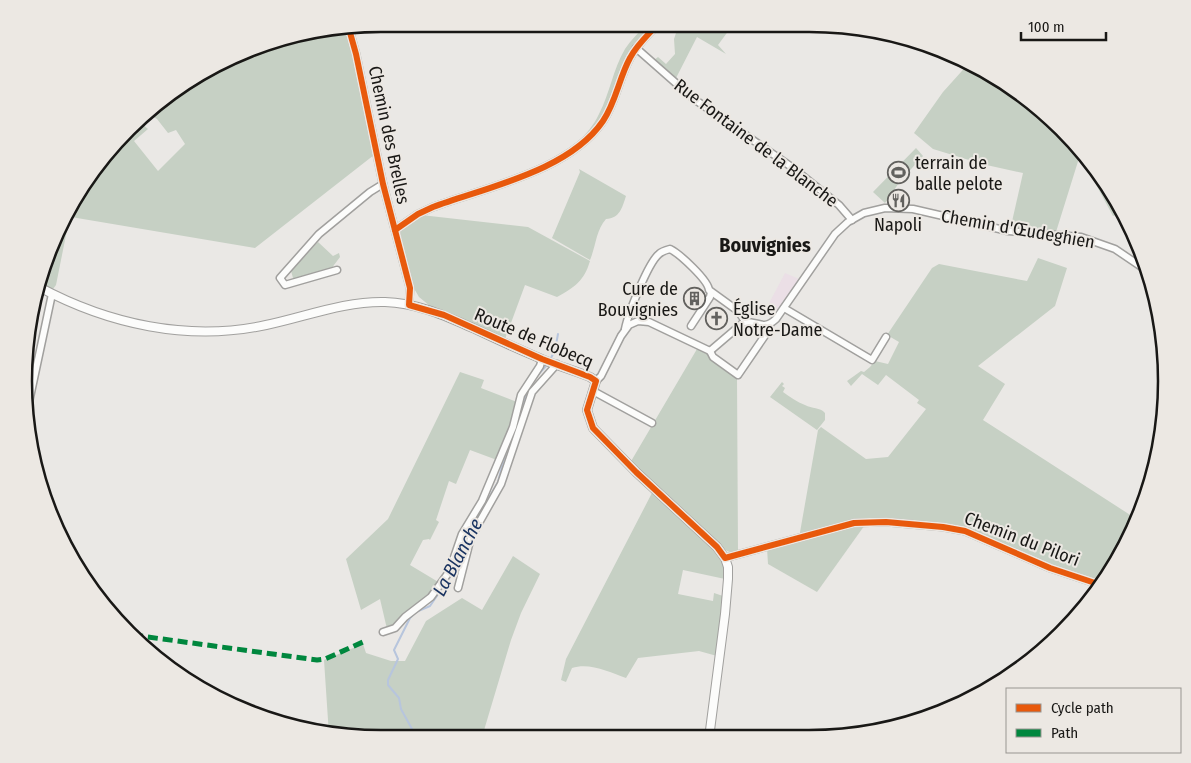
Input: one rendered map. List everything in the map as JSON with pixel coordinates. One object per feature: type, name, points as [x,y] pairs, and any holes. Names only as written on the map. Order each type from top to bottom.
[{"type":"street","points":[[395,230],[418,214],[433,207],[543,168],[587,140],[604,119],[613,102],[629,59],[651,32]]},
{"type":"street","name":"Chemin des Brelles","points":[[350,34],[358,62],[383,184],[410,288],[409,305]]},
{"type":"street","name":"Rue Fontaine de la Blanche","points":[[636,48],[694,100],[793,168],[840,205],[852,220]]},
{"type":"street","points":[[337,270],[285,285],[280,278],[320,234],[370,192],[383,184]]},
{"type":"street","name":"Chemin d'Œudeghien","points":[[710,351],[713,357],[738,375],[766,334],[770,324],[784,308],[835,234],[852,220],[872,210],[896,207],[913,209],[1008,231],[1081,237],[1114,249],[1139,265]]},
{"type":"street","points":[[596,381],[601,376],[625,329],[631,307],[654,260],[660,252],[670,249],[676,252],[709,286],[709,290],[738,311],[746,321]]},
{"type":"street","name":"Route de Flobecq","points":[[44,290],[103,316],[164,329],[200,332],[258,327],[364,303],[386,302],[409,305],[444,315],[596,381],[588,410],[588,416],[593,428],[636,472],[717,547],[725,558]]},
{"type":"street","points":[[692,326],[712,292]]},
{"type":"street","points":[[32,387],[52,294]]},
{"type":"street","points":[[784,308],[872,360],[886,337]]},
{"type":"street","points":[[625,329],[633,323],[649,322],[710,351],[735,328],[746,321],[765,326],[770,324]]},
{"type":"street","points":[[458,588],[471,537],[501,484],[532,392],[550,362]]},
{"type":"street","points":[[383,632],[396,628],[405,617],[431,597],[449,572],[462,534],[482,501],[513,427],[521,395],[540,366],[550,362]]},
{"type":"street","points":[[592,391],[652,423]]},
{"type":"street","name":"Chemin du Pilori","points":[[725,558],[854,523],[886,522],[965,531],[1050,568],[1094,583]]},
{"type":"street","points":[[710,730],[727,598],[728,567],[725,558]]},
{"type":"shaded area","points":[[639,32],[648,32],[635,45],[602,119],[579,144],[578,142],[595,122],[606,98],[617,65],[632,40]]},
{"type":"shaded area","points":[[728,32],[718,45],[726,54],[697,37],[675,80],[653,61],[658,57],[666,64],[675,54],[674,39],[676,33]]},
{"type":"shaded area","points":[[347,34],[353,53],[374,155],[255,248],[73,217],[105,169],[119,151],[144,126],[148,129],[134,141],[158,171],[185,144],[176,130],[168,133],[154,117],[188,91],[227,68],[291,44]]},
{"type":"shaded area","points":[[964,68],[1003,91],[1022,105],[1040,119],[1072,151],[1079,159],[1056,232],[1014,229],[1011,226],[1023,173],[982,164],[933,149],[914,133],[943,92]]},
{"type":"shaded area","name":"terrain de balle pelote","points":[[916,148],[923,156],[901,180],[885,203],[873,192]]},
{"type":"shaded area","points":[[579,169],[626,196],[622,208],[617,214],[606,219],[603,223],[590,260],[552,238],[580,172]]},
{"type":"shaded area","points":[[1092,177],[1116,215],[1113,216]]},
{"type":"shaded area","points":[[421,215],[528,227],[590,261],[582,279],[557,297],[525,285],[505,339],[430,306],[419,297],[412,285],[400,231]]},
{"type":"shaded area","points":[[67,229],[56,285],[53,289],[46,285]]},
{"type":"shaded area","points":[[318,242],[333,256],[339,253],[340,257],[331,269],[293,278],[291,271]]},
{"type":"shaded area","points":[[1038,258],[1067,268],[1055,306],[978,366],[1005,384],[983,420],[1132,516],[1112,556],[1095,582],[972,534],[869,521],[799,538],[818,430],[821,427],[866,459],[888,457],[926,409],[917,403],[919,400],[886,375],[878,385],[862,374],[851,386],[847,381],[861,371],[864,372],[875,361],[888,364],[899,342],[887,335],[932,268],[939,264],[1027,281]]},
{"type":"shaded area","points":[[785,273],[799,279],[776,313],[767,307]]},
{"type":"shaded area","points":[[697,349],[711,356],[737,377],[738,552],[729,552],[722,547],[630,463]]},
{"type":"shaded area","points":[[460,372],[484,380],[481,388],[517,402],[512,423],[497,460],[470,450],[456,484],[449,481],[436,520],[439,522],[430,540],[423,540],[410,565],[440,583],[436,590],[395,626],[387,629],[380,599],[361,610],[346,559],[388,519]]},
{"type":"shaded area","points":[[782,382],[784,384],[782,386],[785,388],[783,392],[799,402],[825,413],[825,420],[817,430],[770,397]]},
{"type":"shaded area","points":[[653,491],[719,553],[725,567],[725,579],[683,570],[678,594],[713,601],[714,593],[723,596],[717,656],[699,651],[638,658],[626,678],[592,667],[579,666],[572,668],[566,682],[561,680],[566,659]]},
{"type":"shaded area","points":[[867,522],[817,592],[768,564],[767,548]]},
{"type":"shaded area","points":[[513,556],[540,574],[521,613],[511,640],[484,730],[359,730],[328,727],[324,660],[363,644],[366,653],[391,661],[405,661],[426,621],[462,598],[482,610]]},
{"type":"waterway","name":"La Blanche","points":[[551,358],[555,350],[558,334]]},
{"type":"waterway","name":"La Blanche","points":[[536,377],[546,366]]},
{"type":"waterway","name":"La Blanche","points":[[518,420],[527,392]]},
{"type":"waterway","name":"La Blanche","points":[[411,730],[401,709],[399,698],[388,685],[388,680],[398,659],[394,650],[410,618],[416,612],[430,606],[452,574],[471,529],[498,482],[506,451]]},
{"type":"marked path","points":[[143,636],[317,660],[325,659],[363,642]]},
{"type":"cycle path","points":[[395,230],[418,214],[433,207],[526,175],[570,153],[588,138],[603,121],[632,54],[650,32]]},
{"type":"cycle path","points":[[350,34],[383,184],[410,288],[409,305],[444,315],[596,381],[587,410],[593,428],[636,472],[717,547],[725,558],[854,523],[886,522],[965,531],[1050,568],[1094,583]]},
{"type":"place","name":"terrain de balle pelote","points":[[899,173]]},
{"type":"place","name":"Napoli","points":[[898,200]]},
{"type":"place","name":"Cure de Bouvignies","points":[[694,299]]},
{"type":"place","name":"Église Notre-Dame","points":[[717,319]]},
{"type":"district","name":"Bouvignies","points":[[765,245]]}]
